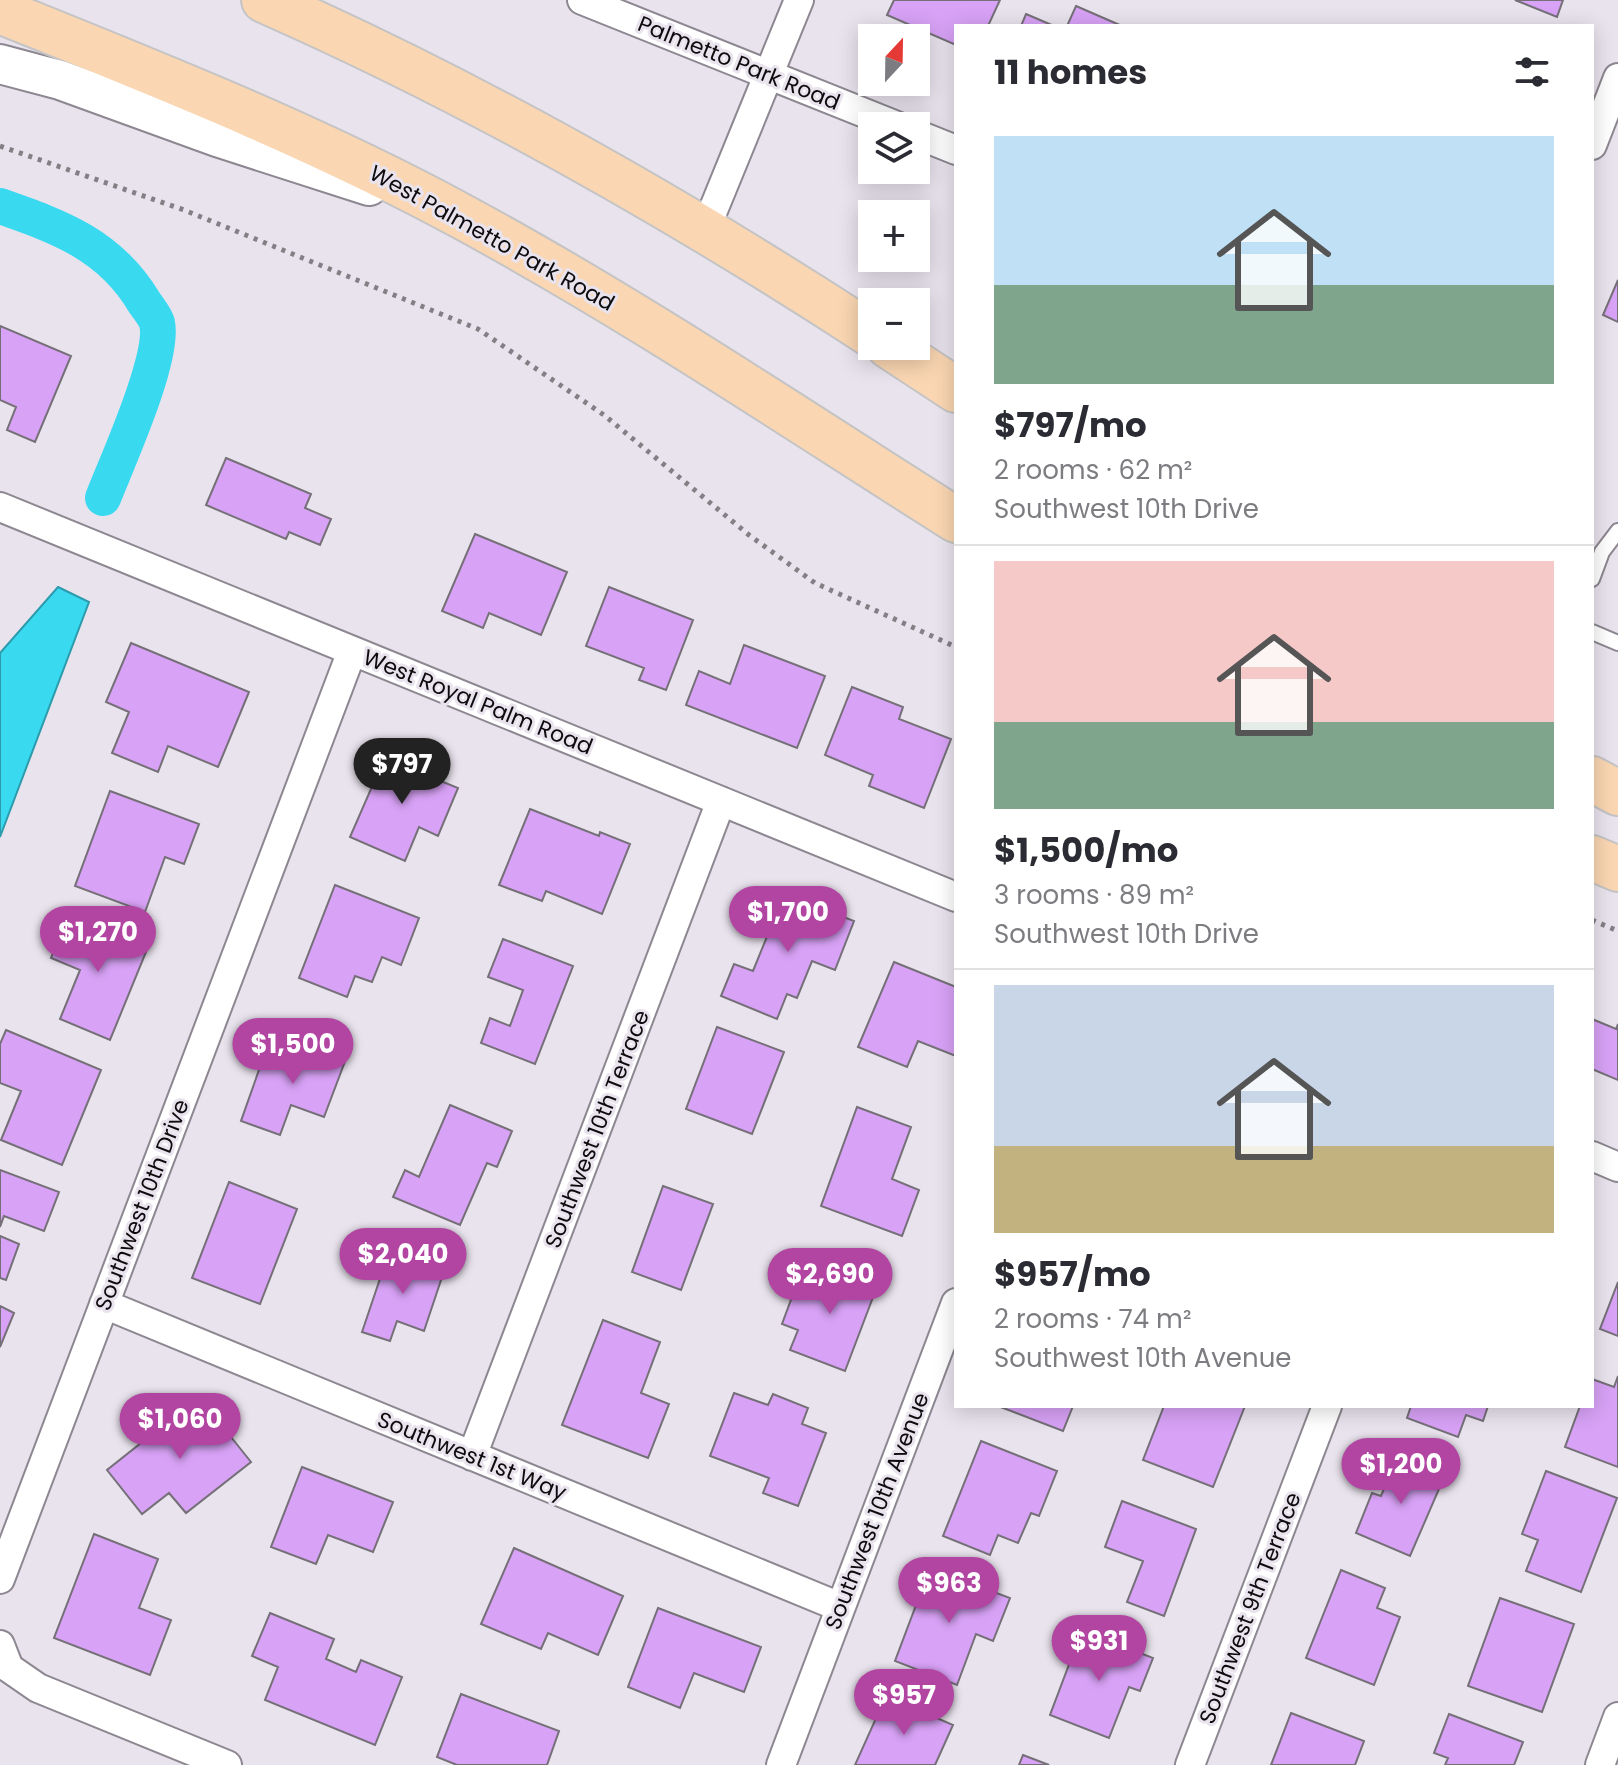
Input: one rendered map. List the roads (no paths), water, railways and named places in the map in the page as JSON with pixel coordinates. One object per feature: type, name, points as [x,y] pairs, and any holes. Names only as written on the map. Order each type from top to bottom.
[{"type":"main road","points":[[264,0],[518,123],[705,230],[858,326]]},
{"type":"main road","name":"West Palmetto Park Road","points":[[0,11],[238,108],[460,215],[646,323],[954,519]]},
{"type":"main road","points":[[910,360],[954,389]]},
{"type":"main road","points":[[1594,780],[1618,793]]},
{"type":"main road","points":[[1594,859],[1618,869]]},
{"type":"street","name":"Palmetto Park Road","points":[[582,0],[862,112]]},
{"type":"street","points":[[705,230],[799,0]]},
{"type":"street","points":[[0,64],[60,80],[217,137],[460,215]]},
{"type":"street","points":[[1594,140],[1618,78]]},
{"type":"street","points":[[930,140],[954,149]]},
{"type":"street","name":"West Royal Palm Road","points":[[0,507],[954,896]]},
{"type":"street","name":"Southwest 10th Drive","points":[[0,1579],[352,651]]},
{"type":"street","name":"Southwest 10th Terrace","points":[[472,1456],[721,801]]},
{"type":"street","points":[[1594,1157],[1618,1167]]},
{"type":"street","name":"Southwest 1st Way","points":[[104,1304],[840,1607]]},
{"type":"street","name":"Southwest 10th Avenue","points":[[781,1765],[954,1308]]},
{"type":"street","name":"Southwest 9th Terrace","points":[[1190,1765],[1326,1408]]},
{"type":"street","points":[[0,1645],[9,1668],[38,1688],[227,1765]]},
{"type":"street","points":[[1600,1765],[1618,1717]]},
{"type":"lane","points":[[1594,574],[1602,552],[1618,531]]},
{"type":"lane","points":[[1594,633],[1618,643]]},
{"type":"water","points":[[58,587],[89,602],[0,837],[0,653]]},
{"type":"waterway","points":[[0,206],[63,231],[99,252],[131,282],[157,323],[158,339],[147,384],[103,498]]}]
